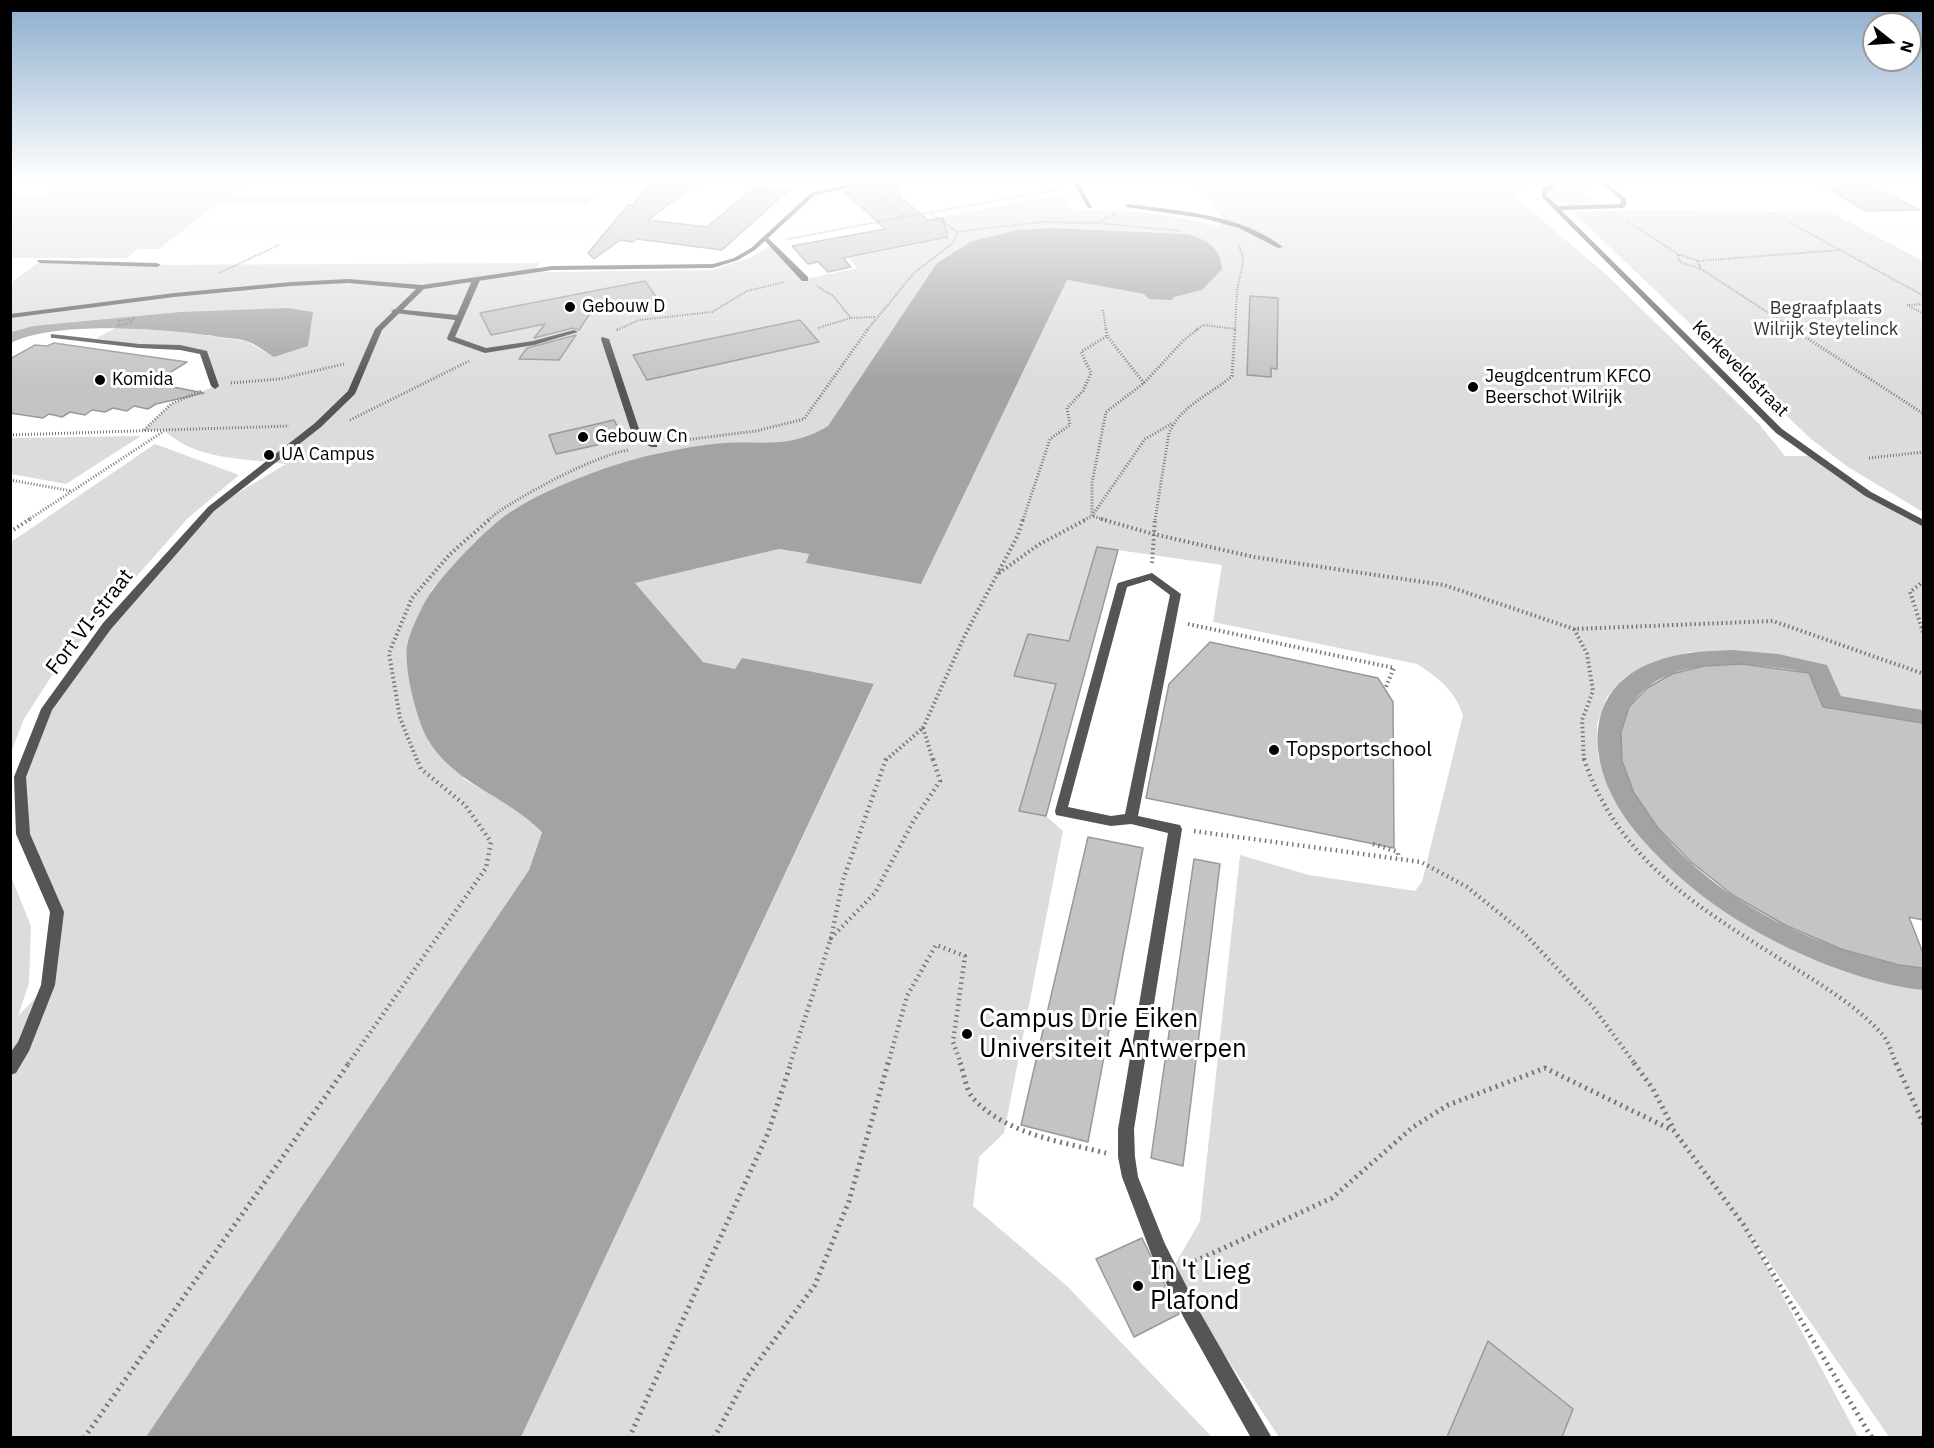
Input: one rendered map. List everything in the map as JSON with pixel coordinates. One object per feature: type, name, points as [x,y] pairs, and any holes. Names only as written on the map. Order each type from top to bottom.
[{"type":"street","points":[[10,316],[174,295],[291,284],[348,281],[422,287],[552,268],[713,266],[736,259],[753,248]]},
{"type":"street","points":[[774,248],[805,279]]},
{"type":"street","name":"Kerkeveldstraat","points":[[1595,248],[1779,431],[1868,494],[1923,524]]},
{"type":"street","points":[[40,261],[157,265]]},
{"type":"street","points":[[476,279],[451,338],[485,351],[534,343],[574,332]]},
{"type":"street","name":"Fort VI-straat","points":[[10,1068],[24,1046],[48,985],[57,912],[23,834],[20,777],[47,709],[107,626],[211,509],[318,425],[352,392],[363,361],[379,329],[422,287]]},
{"type":"street","points":[[395,311],[460,318]]},
{"type":"street","points":[[54,336],[96,338],[140,346],[189,348],[204,353],[215,386]]},
{"type":"street","points":[[605,339],[637,437],[654,445]]},
{"type":"street","points":[[1131,819],[1176,594],[1152,576],[1122,585],[1061,811],[1111,821],[1131,819],[1175,829],[1126,1129],[1126,1159],[1131,1183],[1170,1273],[1262,1437]]},
{"type":"street","points":[[10,1057],[24,1046]]},
{"type":"path","points":[[84,1437],[486,868],[491,842],[465,805],[421,769],[400,718],[389,653],[412,598],[450,554],[493,516],[553,481],[613,452],[709,435],[756,431],[804,419],[876,317],[914,273],[947,248]]},
{"type":"path","points":[[996,575],[1038,545],[1092,516],[1144,439],[1173,422],[1232,376],[1238,284],[1244,269],[1244,256],[1240,248]]},
{"type":"path","points":[[1668,248],[1698,261],[1841,250]]},
{"type":"path","points":[[1836,248],[1923,296]]},
{"type":"path","points":[[1678,254],[1680,262],[1701,269],[1923,414]]},
{"type":"path","points":[[1698,261],[1701,269]]},
{"type":"path","points":[[605,339],[621,327],[660,315],[692,315],[713,312],[749,292],[805,279],[833,296],[851,318]]},
{"type":"path","points":[[1923,303],[1907,305],[1923,314]]},
{"type":"path","points":[[1103,310],[1107,336],[1144,383]]},
{"type":"path","points":[[96,338],[117,326],[130,323],[130,319],[138,315]]},
{"type":"path","points":[[818,328],[851,318],[876,317]]},
{"type":"path","points":[[1092,516],[1092,483],[1106,412],[1144,383],[1184,340],[1203,325],[1236,329]]},
{"type":"path","points":[[629,1437],[768,1133],[831,938],[843,880],[887,757],[923,728],[965,635],[1018,535],[1050,439],[1070,425],[1067,408],[1083,391],[1091,374],[1081,352],[1107,336]]},
{"type":"path","points":[[10,435],[318,425],[346,421],[485,351]]},
{"type":"path","points":[[143,431],[171,404],[215,386],[280,379],[363,361]]},
{"type":"path","points":[[1152,576],[1153,534],[1166,447],[1173,422]]},
{"type":"path","points":[[10,532],[164,430]]},
{"type":"path","points":[[1869,458],[1923,452]]},
{"type":"path","points":[[10,480],[72,491]]},
{"type":"path","points":[[1092,516],[1153,534],[1254,557],[1444,585],[1509,605],[1574,629],[1773,621],[1923,674]]},
{"type":"path","points":[[1923,581],[1910,592],[1923,635]]},
{"type":"path","points":[[1169,621],[1211,627],[1394,668],[1385,689]]},
{"type":"path","points":[[1574,629],[1587,654],[1593,691],[1582,720],[1582,754],[1595,792],[1622,834],[1661,876],[1713,917],[1834,993],[1882,1033],[1923,1125]]},
{"type":"path","points":[[831,938],[875,893],[915,820],[940,781],[923,728]]},
{"type":"path","points":[[1175,829],[1421,862],[1467,886],[1524,933],[1593,1007],[1653,1089],[1674,1131],[1743,1224],[1872,1437]]},
{"type":"path","points":[[1373,844],[1398,852],[1398,859]]},
{"type":"path","points":[[714,1437],[746,1378],[815,1285],[849,1201],[908,996],[936,945],[965,956],[953,1042],[972,1097],[1002,1120],[1033,1134],[1126,1159]]},
{"type":"path","points":[[1170,1273],[1332,1198],[1413,1127],[1448,1105],[1545,1068],[1674,1131]]},
{"type":"green space","points":[[11,248],[161,248],[138,249],[127,258],[11,258]]},
{"type":"green space","name":"Campus Drie Eiken Universiteit Antwerpen","points":[[767,248],[776,248],[805,279],[858,268],[848,258],[900,248],[962,248],[937,263],[828,426],[808,438],[774,443],[713,444],[649,456],[576,481],[514,509],[473,545],[432,589],[407,643],[464,779],[523,814],[542,831],[529,870],[146,1437],[11,1437],[10,874],[31,926],[29,983],[18,1016],[48,985],[57,912],[23,834],[20,777],[47,709],[107,626],[211,509],[286,464],[206,453],[191,448],[164,430],[143,431],[171,404],[215,386],[204,354],[189,348],[140,346],[96,338],[116,328],[176,331],[246,341],[274,357],[313,312],[288,308],[33,326],[11,332],[11,283],[40,261],[157,265],[539,263],[536,270],[548,272],[713,270],[752,257]]},
{"type":"green space","name":"Campus Drie Eiken Universiteit Antwerpen","points":[[1191,248],[1575,248],[1608,276],[1759,424],[1785,456],[1813,456],[1836,474],[1923,524],[1924,615],[1919,624],[1923,626],[1923,710],[1841,696],[1827,665],[1690,652],[1655,661],[1627,676],[1607,697],[1597,724],[1598,756],[1636,831],[1843,970],[1923,990],[1923,1437],[1889,1437],[1748,1231],[1858,1437],[1279,1437],[1170,1273],[1200,1221],[1240,855],[1309,875],[1415,891],[1422,882],[1463,715],[1451,692],[1432,674],[1417,664],[1213,622],[1222,565],[1097,547],[1069,641],[1014,676],[1056,684],[1019,810],[1046,816],[1063,831],[1004,1133],[979,1157],[973,1206],[1067,1286],[1212,1437],[521,1437],[874,685],[735,669],[703,662],[635,583],[779,549],[809,554],[807,563],[921,583],[1067,280],[1144,294],[1149,299],[1201,290]]},
{"type":"green space","name":"Begraafplaats Wilrijk Steytelinck","points":[[1610,248],[1898,248],[1923,261],[1923,512],[1848,467],[1811,439]]},
{"type":"green space","points":[[141,436],[66,484],[11,474],[11,438]]},
{"type":"green space","points":[[155,444],[239,475],[188,518],[92,627],[51,677],[24,719],[11,752],[11,542]]},
{"type":"shaded area","points":[[962,248],[1214,248],[1219,255],[1222,269],[1202,290],[1174,297],[1171,300],[1149,299],[1144,294],[1067,280],[921,584],[806,563],[809,554],[779,549],[635,583],[703,662],[735,669],[742,658],[874,684],[521,1437],[146,1437],[529,870],[542,832],[513,809],[451,767],[438,754],[423,729],[408,676],[407,651],[408,641],[416,621],[434,588],[472,545],[505,515],[546,492],[581,477],[651,455],[713,444],[799,439],[828,426],[937,263]]},
{"type":"shaded area","points":[[288,308],[313,312],[308,346],[274,357],[242,340],[139,329],[54,331],[11,343],[11,332],[33,326],[181,312]]},
{"type":"shaded area","points":[[1732,650],[1778,654],[1827,665],[1841,696],[1923,710],[1923,724],[1823,707],[1809,673],[1731,664],[1705,666],[1672,674],[1648,687],[1632,704],[1624,725],[1623,749],[1628,774],[1640,800],[1657,826],[1681,853],[1710,879],[1742,901],[1813,938],[1887,962],[1923,968],[1923,990],[1857,975],[1823,963],[1757,931],[1697,892],[1672,870],[1637,834],[1615,802],[1598,751],[1601,714],[1608,698],[1620,683],[1636,671],[1656,661],[1684,654]]},
{"type":"building","points":[[593,248],[610,248],[594,259],[588,253]]},
{"type":"building","points":[[703,248],[725,248],[722,250]]},
{"type":"building","points":[[793,248],[895,248],[843,258],[851,267],[828,272],[818,262],[808,264]]},
{"type":"building","name":"Gebouw D","points":[[645,281],[659,301],[589,315],[579,330],[573,328],[534,338],[545,324],[491,335],[480,313]]},
{"type":"building","points":[[1250,296],[1278,298],[1277,369],[1271,368],[1271,377],[1247,375]]},
{"type":"building","points":[[800,320],[819,342],[647,380],[633,355]]},
{"type":"building","points":[[576,335],[559,360],[519,359],[527,348]]},
{"type":"building","points":[[54,343],[187,362],[153,383],[204,393],[156,404],[148,409],[134,406],[127,411],[113,408],[105,412],[92,410],[85,415],[70,412],[62,417],[49,414],[43,418],[10,413],[10,359],[35,345],[47,346]]},
{"type":"building","name":"Gebouw Cn","points":[[614,420],[624,439],[556,454],[549,435]]},
{"type":"building","points":[[1097,547],[1118,550],[1046,816],[1019,811],[1056,684],[1014,676],[1028,634],[1069,641]]},
{"type":"building","name":"Topsportschool","points":[[1210,642],[1378,678],[1393,702],[1394,848],[1146,798],[1169,684]]},
{"type":"building","points":[[1742,664],[1809,673],[1823,707],[1923,723],[1923,920],[1909,917],[1923,953],[1923,968],[1899,965],[1841,949],[1785,925],[1734,896],[1691,862],[1658,828],[1634,793],[1622,761],[1621,732],[1629,707],[1647,688],[1672,674],[1704,666]]},
{"type":"building","points":[[1088,837],[1143,848],[1088,1142],[1021,1125]]},
{"type":"building","points":[[1194,859],[1220,864],[1183,1166],[1151,1158]]},
{"type":"building","name":"In 't Lieg Plafond","points":[[1142,1238],[1179,1314],[1134,1337],[1096,1259]]},
{"type":"building","points":[[1488,1341],[1573,1409],[1562,1437],[1447,1437]]},
{"type":"place","name":"Gebouw D","points":[[570,307]]},
{"type":"place","name":"Komida","points":[[100,380]]},
{"type":"place","name":"Jeugdcentrum KFCO Beerschot Wilrijk","points":[[1473,387]]},
{"type":"place","name":"Gebouw Cn","points":[[583,437]]},
{"type":"place","name":"UA Campus","points":[[269,455]]},
{"type":"place","name":"Topsportschool","points":[[1274,750]]},
{"type":"place","name":"Campus Drie Eiken Universiteit Antwerpen","points":[[967,1034]]},
{"type":"place","name":"In 't Lieg Plafond","points":[[1138,1286]]}]
